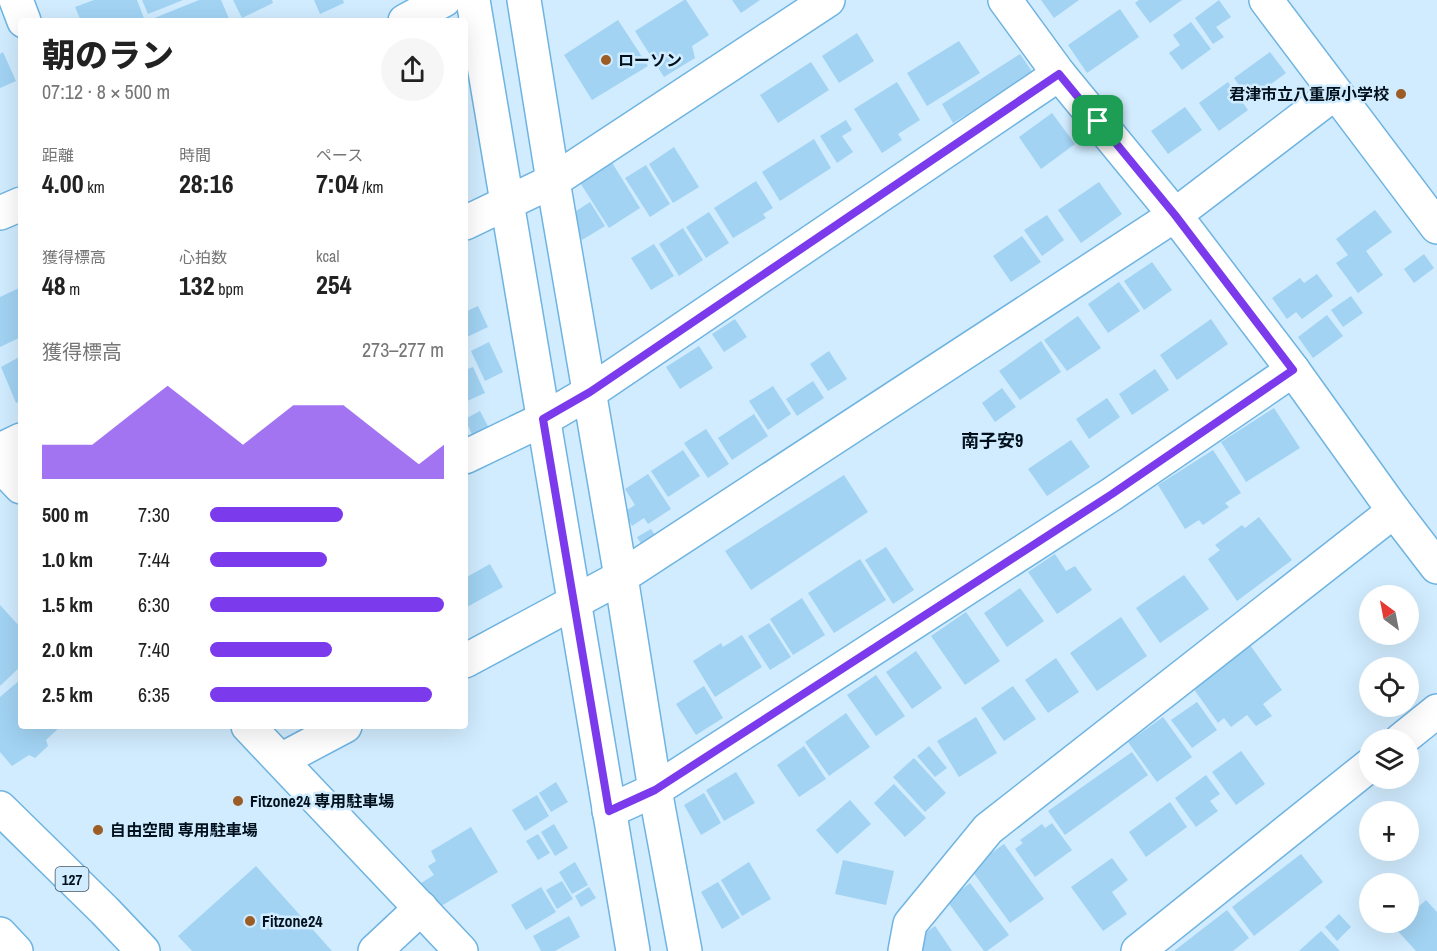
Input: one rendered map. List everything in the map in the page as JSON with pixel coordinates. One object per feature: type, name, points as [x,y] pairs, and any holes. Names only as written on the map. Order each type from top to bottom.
[{"type":"main road","points":[[16,0],[23,18]]},
{"type":"main road","points":[[411,18],[444,0]]},
{"type":"main road","points":[[473,0],[633,951]]},
{"type":"main road","points":[[524,0],[655,790],[686,951]]},
{"type":"main road","points":[[468,222],[553,181],[828,0]]},
{"type":"main road","points":[[1005,0],[1059,74],[1175,215],[1293,370],[1437,567]]},
{"type":"main road","points":[[1266,0],[1437,227]]},
{"type":"main road","points":[[468,456],[543,419],[590,392],[1059,74]]},
{"type":"main road","points":[[468,659],[621,577],[1175,215],[1335,93]]},
{"type":"main road","points":[[0,213],[18,205]]},
{"type":"main road","points":[[609,811],[655,790],[1112,494],[1293,370]]},
{"type":"main road","points":[[0,450],[18,441]]},
{"type":"main road","points":[[0,465],[18,484]]},
{"type":"main road","points":[[900,946],[910,924],[988,829],[1394,511]]},
{"type":"main road","points":[[1415,729],[1437,711]]},
{"type":"main road","points":[[251,729],[461,951]]},
{"type":"main road","points":[[281,760],[339,729]]},
{"type":"main road","points":[[1138,951],[1359,774]]},
{"type":"main road","name":"127","points":[[0,808],[143,951]]},
{"type":"main road","points":[[375,951],[421,908]]},
{"type":"main road","points":[[0,934],[16,951]]},
{"type":"building","points":[[94,0],[137,0],[144,18],[80,18],[75,7]]},
{"type":"building","points":[[142,0],[183,0],[148,14]]},
{"type":"building","points":[[199,0],[221,0],[229,18],[154,18]]},
{"type":"building","points":[[233,0],[272,0],[273,3],[242,18]]},
{"type":"building","points":[[314,0],[343,0],[344,3],[320,14]]},
{"type":"building","points":[[684,0],[709,35],[692,46],[695,58],[664,77],[635,31]]},
{"type":"building","points":[[732,0],[760,0],[741,13]]},
{"type":"building","points":[[1041,0],[1079,0],[1054,18]]},
{"type":"building","points":[[1139,0],[1182,0],[1150,23],[1135,3]]},
{"type":"building","points":[[1219,0],[1231,17],[1216,27],[1224,37],[1213,44],[1195,18]]},
{"type":"building","points":[[1120,9],[1139,37],[1087,73],[1068,45]]},
{"type":"building","name":"ローソン","points":[[618,20],[648,66],[592,100],[564,55]]},
{"type":"building","points":[[1191,22],[1211,49],[1182,70],[1169,53],[1180,45],[1173,35]]},
{"type":"building","points":[[857,33],[874,61],[839,83],[822,56]]},
{"type":"building","points":[[959,41],[980,73],[927,106],[907,73]]},
{"type":"building","points":[[3,52],[16,81],[0,88],[0,54]]},
{"type":"building","points":[[1270,52],[1286,73],[1249,100],[1234,78]]},
{"type":"building","points":[[1020,54],[1033,73],[953,123],[942,104]]},
{"type":"building","points":[[811,62],[829,90],[778,123],[760,95]]},
{"type":"building","points":[[897,82],[920,120],[898,134],[902,140],[882,153],[854,109]]},
{"type":"building","points":[[1228,82],[1248,110],[1219,131],[1199,103]]},
{"type":"building","points":[[1185,107],[1202,130],[1168,154],[1151,131]]},
{"type":"building","points":[[1052,113],[1075,144],[1041,169],[1019,137]]},
{"type":"building","points":[[846,120],[852,130],[842,136],[853,152],[837,163],[820,136]]},
{"type":"building","points":[[814,139],[831,168],[780,201],[762,172]]},
{"type":"building","points":[[674,147],[699,187],[673,203],[649,164]]},
{"type":"building","points":[[611,161],[640,208],[609,228],[579,181]]},
{"type":"building","points":[[646,165],[670,204],[650,217],[625,178]]},
{"type":"building","points":[[756,181],[773,208],[763,214],[766,218],[733,238],[714,208]]},
{"type":"building","points":[[1099,182],[1122,214],[1081,243],[1058,210]]},
{"type":"building","points":[[590,202],[605,226],[582,240],[567,217]]},
{"type":"building","points":[[1375,210],[1392,232],[1366,251],[1383,275],[1358,293],[1336,263],[1348,255],[1336,239]]},
{"type":"building","points":[[709,212],[729,243],[706,258],[686,227]]},
{"type":"building","points":[[1047,215],[1064,240],[1042,256],[1024,230]]},
{"type":"building","points":[[683,228],[703,260],[679,276],[659,244]]},
{"type":"building","points":[[1022,236],[1041,262],[1011,282],[993,256]]},
{"type":"building","points":[[654,244],[674,276],[651,290],[631,258]]},
{"type":"building","points":[[1424,254],[1434,268],[1414,283],[1404,269]]},
{"type":"building","points":[[1152,262],[1172,290],[1144,310],[1124,281]]},
{"type":"building","points":[[1317,274],[1333,296],[1302,319],[1296,312],[1287,319],[1272,298],[1300,278],[1304,283]]},
{"type":"building","points":[[1119,282],[1140,311],[1108,333],[1088,304]]},
{"type":"building","points":[[18,288],[18,338],[0,347],[0,297]]},
{"type":"building","points":[[1351,296],[1363,313],[1343,327],[1331,310]]},
{"type":"building","points":[[478,306],[488,327],[468,337],[468,311]]},
{"type":"building","points":[[1327,315],[1343,336],[1313,358],[1298,337]]},
{"type":"building","points":[[1078,316],[1101,348],[1067,371],[1044,340]]},
{"type":"building","points":[[735,319],[747,337],[724,352],[712,334]]},
{"type":"building","points":[[1211,319],[1228,344],[1177,380],[1160,355]]},
{"type":"building","points":[[1041,341],[1061,372],[1020,400],[999,371]]},
{"type":"building","points":[[489,342],[503,372],[485,381],[471,351]]},
{"type":"building","points":[[699,346],[713,368],[680,389],[666,367]]},
{"type":"building","points":[[829,351],[847,379],[828,391],[810,364]]},
{"type":"building","points":[[18,358],[18,402],[16,403],[1,367]]},
{"type":"building","points":[[473,367],[485,393],[468,401],[468,369]]},
{"type":"building","points":[[1155,369],[1169,390],[1132,415],[1119,394]]},
{"type":"building","points":[[813,381],[824,398],[797,416],[786,399]]},
{"type":"building","points":[[773,386],[791,414],[768,430],[749,401]]},
{"type":"building","points":[[1002,388],[1016,407],[995,422],[982,403]]},
{"type":"building","points":[[1107,398],[1120,417],[1089,439],[1076,419]]},
{"type":"building","points":[[1274,408],[1300,448],[1246,482],[1221,442]]},
{"type":"building","points":[[480,411],[490,430],[474,439],[468,426],[468,417]]},
{"type":"building","points":[[754,414],[768,436],[732,460],[718,438]]},
{"type":"building","points":[[706,429],[729,464],[708,478],[684,443]]},
{"type":"building","points":[[1071,440],[1090,467],[1047,496],[1028,469]]},
{"type":"building","points":[[683,450],[700,476],[668,497],[651,471]]},
{"type":"building","points":[[1213,450],[1241,493],[1225,503],[1229,507],[1203,525],[1199,520],[1185,529],[1158,485]]},
{"type":"building","points":[[648,474],[671,509],[648,524],[644,518],[632,526],[624,512],[635,505],[625,489]]},
{"type":"building","points":[[844,475],[868,512],[751,590],[725,551]]},
{"type":"building","points":[[1259,517],[1292,560],[1237,601],[1208,559],[1220,550],[1215,545],[1242,525],[1245,528]]},
{"type":"building","points":[[651,529],[658,539],[644,549],[637,537]]},
{"type":"building","points":[[886,547],[914,590],[893,604],[865,560]]},
{"type":"building","points":[[1055,554],[1066,571],[1075,566],[1092,590],[1057,614],[1028,572]]},
{"type":"building","points":[[860,559],[886,600],[834,633],[808,593]]},
{"type":"building","points":[[490,564],[503,587],[468,606],[468,576]]},
{"type":"building","points":[[1184,575],[1209,609],[1160,643],[1136,608]]},
{"type":"building","points":[[1020,588],[1044,621],[1007,647],[984,613]]},
{"type":"building","points":[[802,598],[825,635],[793,655],[770,619]]},
{"type":"building","points":[[0,605],[18,625],[18,669],[0,686]]},
{"type":"building","points":[[966,612],[1000,661],[965,685],[931,636]]},
{"type":"building","points":[[1121,617],[1147,656],[1097,691],[1070,653]]},
{"type":"building","points":[[769,623],[791,657],[770,670],[748,636]]},
{"type":"building","points":[[742,635],[762,667],[715,697],[693,661],[721,643],[723,647]]},
{"type":"building","points":[[1250,645],[1282,690],[1263,704],[1272,716],[1256,726],[1247,715],[1231,727],[1224,718],[1218,723],[1193,688]]},
{"type":"building","points":[[916,651],[942,688],[912,709],[886,672]]},
{"type":"building","points":[[1056,658],[1079,692],[1048,713],[1025,680]]},
{"type":"building","points":[[876,675],[905,716],[876,736],[847,695]]},
{"type":"building","points":[[18,682],[18,729],[58,729],[46,740],[48,746],[35,758],[29,755],[12,766],[0,752],[0,697]]},
{"type":"building","points":[[704,686],[723,718],[696,735],[676,704]]},
{"type":"building","points":[[1013,686],[1036,719],[1004,741],[981,708]]},
{"type":"building","points":[[1197,702],[1217,730],[1192,748],[1171,720]]},
{"type":"building","points":[[846,713],[870,747],[829,776],[805,742]]},
{"type":"building","points":[[976,717],[997,753],[959,777],[937,741]]},
{"type":"building","points":[[1163,717],[1192,757],[1157,782],[1128,742]]},
{"type":"building","points":[[804,746],[826,779],[799,797],[777,765]]},
{"type":"building","points":[[929,746],[947,768],[935,777],[917,756]]},
{"type":"building","points":[[1241,751],[1265,784],[1236,805],[1212,772]]},
{"type":"building","points":[[1132,752],[1148,775],[1065,835],[1048,811]]},
{"type":"building","points":[[914,758],[946,793],[925,812],[893,777]]},
{"type":"building","points":[[736,772],[755,803],[724,821],[706,790]]},
{"type":"building","points":[[1206,775],[1220,794],[1210,801],[1218,811],[1196,827],[1175,798]]},
{"type":"building","points":[[556,782],[568,802],[551,812],[539,793]]},
{"type":"building","points":[[894,784],[926,818],[905,837],[874,803]]},
{"type":"building","points":[[704,793],[721,823],[701,835],[684,805]]},
{"type":"building","points":[[537,795],[549,816],[525,831],[512,810]]},
{"type":"building","points":[[850,800],[871,824],[837,854],[816,830]]},
{"type":"building","points":[[1170,802],[1187,827],[1146,857],[1129,832]]},
{"type":"building","points":[[1052,823],[1072,850],[1035,877],[1015,849],[1023,843],[1020,840],[1042,824],[1045,828]]},
{"type":"building","points":[[554,824],[568,848],[555,856],[541,832]]},
{"type":"building","points":[[471,827],[498,872],[436,909],[421,883],[434,875],[428,866],[436,861],[431,851]]},
{"type":"building","points":[[538,834],[550,853],[538,860],[526,841]]},
{"type":"building","points":[[1004,844],[1044,899],[1010,923],[970,868]]},
{"type":"building","points":[[1301,854],[1323,882],[1254,936],[1232,907]]},
{"type":"building","points":[[1112,858],[1128,880],[1112,892],[1127,914],[1103,931],[1071,887]]},
{"type":"building","points":[[843,860],[894,871],[886,905],[835,894]]},
{"type":"building","points":[[575,862],[588,885],[572,894],[559,872]]},
{"type":"building","points":[[749,862],[771,899],[742,916],[721,880]]},
{"type":"building","name":"Fitzone24","points":[[256,866],[332,951],[192,951],[178,936]]},
{"type":"building","points":[[562,881],[573,899],[557,909],[546,890]]},
{"type":"building","points":[[718,882],[740,918],[722,929],[701,892]]},
{"type":"building","points":[[970,883],[1009,935],[987,951],[984,951],[947,901]]},
{"type":"building","points":[[541,887],[556,912],[526,930],[511,905]]},
{"type":"building","points":[[589,887],[596,898],[581,907],[575,896]]},
{"type":"building","points":[[1426,900],[1437,912],[1437,951],[1416,951],[1400,933],[1419,933],[1419,906]]},
{"type":"building","points":[[1227,910],[1249,938],[1233,951],[1174,951]]},
{"type":"building","points":[[1339,914],[1351,927],[1337,941],[1325,927]]},
{"type":"building","points":[[569,916],[580,937],[555,951],[541,951],[533,936]]},
{"type":"building","points":[[935,926],[952,951],[921,951],[914,941]]},
{"type":"building","points":[[1321,931],[1340,951],[1299,951]]},
{"type":"place","name":"ローソン","points":[[606,60]]},
{"type":"place","name":"君津市立八重原小学校","points":[[1401,94]]},
{"type":"place","name":"Fitzone24 専用駐車場","points":[[238,801]]},
{"type":"place","name":"自由空間 専用駐車場","points":[[98,830]]},
{"type":"place","name":"Fitzone24","points":[[250,921]]},
{"type":"district","name":"南子安9","points":[[992,440]]},
{"type":"route","points":[[1059,74],[1098,121],[1175,215],[1293,370],[1112,494],[655,790],[609,811],[543,419],[590,392],[1059,74]]}]
